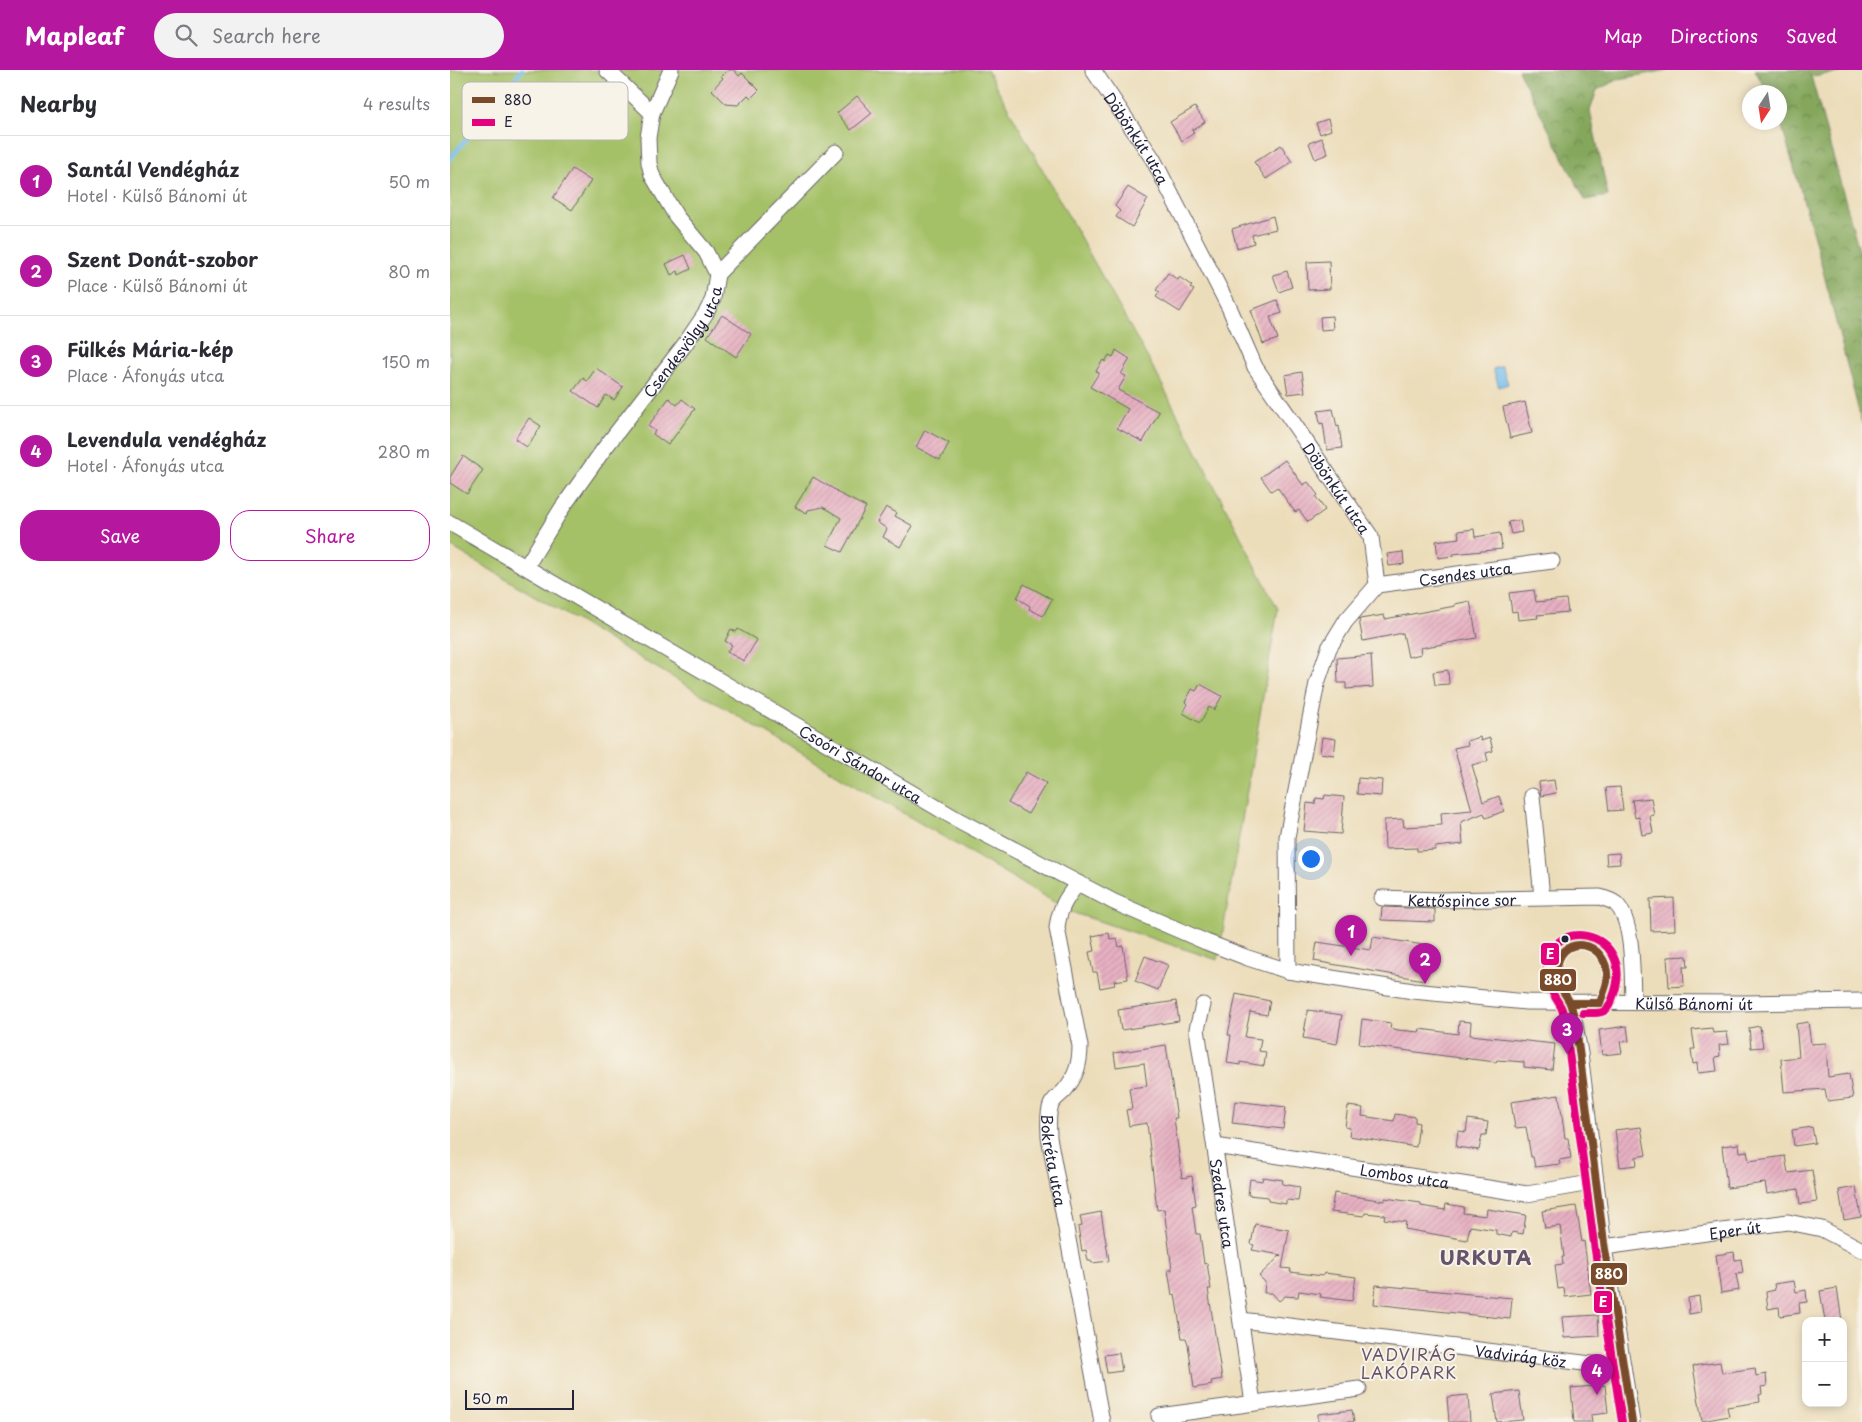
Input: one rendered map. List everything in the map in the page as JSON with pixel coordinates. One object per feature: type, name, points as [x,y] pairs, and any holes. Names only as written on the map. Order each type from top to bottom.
[{"type":"street","points":[[607,70],[620,82]]},
{"type":"street","name":"Csendesvölgy utca","points":[[526,566],[562,508],[604,449],[685,344],[713,299],[717,274],[706,252],[676,216],[652,175],[649,163],[648,138],[652,113],[671,70]]},
{"type":"street","name":"Döbönkút utca","points":[[1094,70],[1153,158],[1229,307],[1255,366],[1371,537],[1377,585]]},
{"type":"street","points":[[628,90],[652,113]]},
{"type":"street","points":[[717,274],[836,152]]},
{"type":"street","name":"Csoóri Sándor utca","points":[[450,523],[960,821],[1114,902],[1206,942],[1288,971]]},
{"type":"street","name":"Csendes utca","points":[[1377,585],[1552,561]]},
{"type":"street","points":[[1288,971],[1286,837],[1317,683],[1329,648],[1345,622],[1377,585]]},
{"type":"street","points":[[1532,796],[1542,897]]},
{"type":"street","name":"Bokréta utca","points":[[1078,883],[1064,900],[1057,928],[1080,1046],[1080,1059],[1078,1070],[1072,1080],[1051,1104],[1049,1137],[1102,1422]]},
{"type":"street","name":"Kettőspince sor","points":[[1382,898],[1438,900],[1600,897],[1615,903],[1624,914],[1629,928],[1633,1002]]},
{"type":"street","name":"Külső Bánomi út","points":[[1288,971],[1413,991],[1526,1002],[1862,1001]]},
{"type":"street","points":[[1570,1003],[1580,1053],[1604,1247],[1632,1422]]},
{"type":"street","name":"Szedres utca","points":[[1203,1005],[1196,1029],[1253,1402]]},
{"type":"street","name":"Lombos utca","points":[[1215,1146],[1527,1194],[1596,1182]]},
{"type":"street","name":"Eper út","points":[[1604,1247],[1788,1222],[1822,1229],[1862,1250]]},
{"type":"street","name":"Vadvirág köz","points":[[1241,1320],[1623,1368]]},
{"type":"street","points":[[1159,1416],[1359,1389]]},
{"type":"lane","points":[[1570,1003],[1559,987],[1556,975],[1557,964],[1562,953],[1571,946],[1584,945],[1595,948],[1602,955],[1606,966],[1606,982],[1600,1003]]},
{"type":"green space","points":[[450,70],[987,70],[1156,373],[1278,609],[1218,960],[1071,912],[450,546]]},
{"type":"green space","points":[[1518,70],[1668,70],[1619,79],[1597,90],[1590,111],[1608,196],[1585,200]]},
{"type":"green space","points":[[1755,70],[1862,70],[1811,76],[1862,261],[1862,424],[1815,240],[1783,130],[1787,130],[1787,85],[1763,85]]},
{"type":"water","points":[[1502,366],[1508,384],[1499,387],[1493,369]]},
{"type":"building","points":[[727,70],[734,70],[739,76],[742,73],[759,90],[751,98],[748,95],[738,105],[726,104],[712,90],[723,78],[721,76]]},
{"type":"building","points":[[857,96],[872,113],[851,130],[837,113]]},
{"type":"building","points":[[1195,107],[1205,122],[1192,130],[1194,133],[1182,141],[1170,122]]},
{"type":"building","points":[[1328,119],[1331,130],[1320,134],[1316,123]]},
{"type":"building","points":[[1322,138],[1328,154],[1315,159],[1309,143]]},
{"type":"building","points":[[1281,145],[1292,162],[1266,179],[1254,162]]},
{"type":"building","points":[[572,169],[591,181],[572,210],[553,198]]},
{"type":"building","points":[[1128,187],[1148,199],[1132,227],[1116,217],[1120,211],[1115,206]]},
{"type":"building","points":[[1273,216],[1276,229],[1252,235],[1254,243],[1237,248],[1232,229]]},
{"type":"building","points":[[685,255],[691,269],[679,275],[678,271],[671,275],[666,264]]},
{"type":"building","points":[[1329,261],[1330,289],[1308,290],[1307,262]]},
{"type":"building","points":[[1287,271],[1292,287],[1279,292],[1273,275]]},
{"type":"building","points":[[1168,273],[1178,280],[1179,277],[1192,286],[1190,288],[1194,290],[1180,312],[1156,297],[1160,292],[1156,290]]},
{"type":"building","points":[[1277,300],[1282,313],[1270,317],[1278,339],[1263,344],[1251,310]]},
{"type":"building","points":[[722,315],[751,334],[736,357],[707,337]]},
{"type":"building","points":[[1332,316],[1333,329],[1321,330],[1320,317]]},
{"type":"building","points":[[1116,350],[1130,359],[1121,374],[1126,376],[1118,390],[1159,412],[1143,442],[1117,428],[1128,409],[1090,387],[1099,373],[1096,371],[1103,360],[1105,362],[1109,355],[1113,357]]},
{"type":"building","points":[[596,368],[623,387],[614,400],[606,395],[598,408],[573,391],[583,378],[587,381]]},
{"type":"building","points":[[1302,372],[1305,392],[1288,394],[1285,375]]},
{"type":"building","points":[[669,398],[677,405],[682,399],[695,409],[668,445],[653,434],[655,431],[648,426]]},
{"type":"building","points":[[1525,402],[1532,433],[1510,438],[1503,407]]},
{"type":"building","points":[[1333,409],[1337,427],[1339,426],[1342,448],[1327,450],[1323,423],[1320,424],[1318,411]]},
{"type":"building","points":[[529,418],[541,426],[527,447],[515,439]]},
{"type":"building","points":[[925,430],[949,443],[940,460],[916,447]]},
{"type":"building","points":[[463,456],[483,470],[467,494],[450,483],[450,477]]},
{"type":"building","points":[[1285,460],[1303,485],[1308,482],[1318,495],[1316,497],[1325,510],[1308,522],[1299,510],[1295,512],[1277,487],[1271,491],[1261,477]]},
{"type":"building","points":[[813,477],[836,492],[866,507],[842,552],[827,545],[841,518],[823,507],[808,510],[807,513],[795,507]]},
{"type":"building","points":[[886,507],[897,513],[895,516],[913,526],[900,547],[883,537],[887,529],[877,522]]},
{"type":"building","points":[[1520,520],[1522,532],[1511,534],[1508,522]]},
{"type":"building","points":[[1474,529],[1475,537],[1500,533],[1502,549],[1453,554],[1453,556],[1438,558],[1436,541],[1459,538],[1458,531]]},
{"type":"building","points":[[1403,552],[1404,564],[1389,566],[1387,554]]},
{"type":"building","points":[[1024,584],[1052,599],[1043,616],[1029,609],[1030,606],[1017,598]]},
{"type":"building","points":[[1534,590],[1536,602],[1566,599],[1568,612],[1537,615],[1538,618],[1518,620],[1517,611],[1512,612],[1509,593]]},
{"type":"building","points":[[1470,601],[1477,638],[1420,648],[1421,654],[1408,657],[1403,633],[1363,641],[1360,619],[1384,615],[1385,619],[1455,606],[1455,604]]},
{"type":"building","points":[[731,629],[736,632],[738,629],[757,640],[744,661],[727,652],[732,645],[725,641]]},
{"type":"building","points":[[1371,655],[1373,687],[1346,689],[1346,683],[1338,683],[1337,658]]},
{"type":"building","points":[[1448,670],[1449,684],[1435,685],[1433,672]]},
{"type":"building","points":[[1200,684],[1222,696],[1214,710],[1209,707],[1200,723],[1183,713],[1188,704],[1185,702],[1192,689],[1196,691]]},
{"type":"building","points":[[1322,737],[1336,739],[1334,755],[1320,753]]},
{"type":"building","points":[[1480,737],[1481,741],[1490,738],[1493,751],[1486,753],[1488,761],[1472,765],[1483,802],[1499,796],[1504,811],[1486,818],[1484,813],[1461,822],[1463,844],[1435,847],[1435,850],[1417,851],[1417,848],[1385,849],[1384,820],[1403,819],[1404,827],[1442,825],[1441,813],[1472,810],[1454,748],[1468,745],[1467,741]]},
{"type":"building","points":[[1026,772],[1046,783],[1028,814],[1008,803]]},
{"type":"building","points":[[1358,778],[1382,780],[1381,796],[1357,794]]},
{"type":"building","points":[[1554,780],[1556,793],[1541,796],[1539,782]]},
{"type":"building","points":[[1620,787],[1623,810],[1609,811],[1606,788]]},
{"type":"building","points":[[1325,795],[1344,797],[1341,834],[1304,831],[1307,803],[1315,804],[1316,798],[1324,799]]},
{"type":"building","points":[[1651,798],[1654,815],[1650,816],[1653,833],[1642,835],[1639,817],[1635,818],[1632,800]]},
{"type":"building","points":[[1619,853],[1620,864],[1607,865],[1606,854]]},
{"type":"building","points":[[1674,898],[1675,930],[1651,931],[1650,899]]},
{"type":"building","points":[[1382,907],[1435,909],[1435,922],[1381,920]]},
{"type":"building","points":[[1109,933],[1110,939],[1117,938],[1119,947],[1123,946],[1128,979],[1114,981],[1115,985],[1100,988],[1097,972],[1093,972],[1089,952],[1095,951],[1092,936]]},
{"type":"building","points":[[1373,937],[1430,946],[1424,980],[1314,961],[1317,942],[1371,950]]},
{"type":"building","points":[[1145,956],[1168,965],[1158,990],[1135,981]]},
{"type":"building","points":[[1687,956],[1688,967],[1683,967],[1684,986],[1669,987],[1667,957]]},
{"type":"building","points":[[1236,994],[1270,1001],[1267,1015],[1250,1012],[1245,1037],[1261,1039],[1259,1051],[1266,1052],[1264,1066],[1240,1062],[1240,1065],[1227,1063],[1231,1035],[1228,1035]]},
{"type":"building","points":[[1176,1001],[1179,1021],[1121,1030],[1118,1010]]},
{"type":"building","points":[[1308,1010],[1342,1015],[1337,1044],[1303,1038]]},
{"type":"building","points":[[1362,1019],[1391,1023],[1390,1028],[1398,1030],[1419,1032],[1420,1029],[1458,1034],[1459,1021],[1471,1022],[1470,1035],[1555,1044],[1552,1070],[1524,1067],[1524,1062],[1497,1060],[1496,1062],[1359,1044]]},
{"type":"building","points":[[1808,1022],[1811,1044],[1826,1043],[1828,1077],[1849,1074],[1853,1098],[1827,1101],[1825,1089],[1784,1092],[1781,1059],[1799,1057],[1796,1024]]},
{"type":"building","points":[[1627,1026],[1629,1041],[1620,1042],[1622,1053],[1602,1055],[1599,1030]]},
{"type":"building","points":[[1760,1026],[1763,1047],[1751,1048],[1749,1028]]},
{"type":"building","points":[[1712,1028],[1713,1033],[1727,1032],[1729,1044],[1719,1045],[1720,1056],[1715,1057],[1717,1071],[1698,1073],[1697,1063],[1693,1064],[1691,1049],[1695,1049],[1692,1030]]},
{"type":"building","points":[[1166,1045],[1177,1118],[1174,1118],[1182,1178],[1192,1176],[1196,1205],[1192,1206],[1196,1234],[1200,1234],[1204,1264],[1207,1263],[1211,1289],[1208,1289],[1222,1379],[1211,1381],[1212,1385],[1194,1388],[1188,1344],[1186,1338],[1182,1338],[1175,1294],[1172,1295],[1168,1270],[1172,1270],[1164,1209],[1157,1210],[1147,1123],[1129,1126],[1126,1110],[1132,1109],[1129,1088],[1147,1086],[1144,1063],[1116,1067],[1114,1053]]},
{"type":"building","points":[[1559,1095],[1565,1138],[1568,1138],[1571,1158],[1559,1160],[1560,1164],[1535,1167],[1533,1157],[1531,1157],[1526,1127],[1515,1128],[1511,1102]]},
{"type":"building","points":[[1235,1101],[1286,1107],[1283,1129],[1232,1123]]},
{"type":"building","points":[[1348,1106],[1363,1108],[1362,1116],[1394,1121],[1395,1114],[1415,1117],[1415,1122],[1419,1123],[1416,1147],[1349,1136],[1350,1128],[1345,1127]]},
{"type":"building","points":[[1468,1119],[1488,1122],[1486,1135],[1482,1135],[1479,1150],[1456,1147],[1458,1131],[1466,1132]]},
{"type":"building","points":[[1641,1127],[1646,1155],[1636,1157],[1637,1165],[1620,1167],[1615,1130]]},
{"type":"building","points":[[1812,1127],[1815,1143],[1794,1146],[1792,1130]]},
{"type":"building","points":[[1739,1144],[1740,1152],[1747,1151],[1749,1161],[1785,1156],[1788,1173],[1812,1170],[1817,1202],[1800,1204],[1798,1189],[1767,1194],[1765,1183],[1727,1188],[1722,1146]]},
{"type":"building","points":[[1263,1177],[1283,1180],[1282,1184],[1300,1187],[1298,1201],[1286,1200],[1286,1204],[1268,1201],[1268,1197],[1248,1195],[1250,1179],[1262,1181]]},
{"type":"building","points":[[1856,1187],[1861,1217],[1844,1220],[1839,1190]]},
{"type":"building","points":[[1334,1193],[1385,1201],[1385,1198],[1421,1203],[1421,1206],[1445,1210],[1446,1204],[1464,1207],[1463,1213],[1486,1216],[1487,1209],[1526,1215],[1523,1234],[1512,1232],[1511,1237],[1496,1234],[1496,1230],[1470,1226],[1467,1240],[1405,1229],[1406,1222],[1384,1219],[1385,1215],[1365,1213],[1364,1216],[1331,1212]]},
{"type":"building","points":[[1576,1206],[1582,1242],[1584,1241],[1591,1294],[1565,1297],[1564,1288],[1558,1289],[1555,1265],[1563,1264],[1562,1257],[1564,1257],[1560,1226],[1545,1228],[1542,1211]]},
{"type":"building","points":[[1101,1212],[1109,1261],[1092,1263],[1088,1261],[1086,1250],[1082,1251],[1078,1227],[1082,1226],[1080,1216]]},
{"type":"building","points":[[1255,1224],[1289,1230],[1282,1268],[1291,1269],[1290,1272],[1323,1276],[1324,1273],[1356,1277],[1352,1301],[1320,1297],[1321,1294],[1299,1291],[1298,1297],[1285,1296],[1279,1301],[1272,1293],[1264,1293],[1265,1282],[1259,1276],[1281,1255],[1252,1250],[1254,1245],[1251,1244]]},
{"type":"building","points":[[1734,1252],[1735,1260],[1741,1259],[1743,1273],[1736,1274],[1739,1290],[1721,1293],[1716,1255]]},
{"type":"building","points":[[1794,1281],[1796,1292],[1806,1290],[1807,1302],[1799,1303],[1800,1313],[1780,1316],[1779,1307],[1768,1309],[1766,1292],[1775,1290],[1774,1284]]},
{"type":"building","points":[[1376,1285],[1512,1298],[1510,1319],[1374,1304]]},
{"type":"building","points":[[1837,1288],[1841,1317],[1824,1317],[1820,1291]]},
{"type":"building","points":[[1699,1296],[1701,1312],[1689,1314],[1688,1298]]},
{"type":"building","points":[[1598,1315],[1599,1336],[1564,1338],[1562,1317]]},
{"type":"building","points":[[1119,1353],[1122,1371],[1107,1373],[1104,1355]]},
{"type":"building","points":[[1720,1362],[1722,1373],[1755,1368],[1756,1376],[1766,1374],[1767,1386],[1761,1387],[1760,1402],[1727,1407],[1729,1416],[1702,1421],[1693,1366]]},
{"type":"building","points":[[1605,1385],[1608,1413],[1591,1415],[1592,1422],[1574,1422],[1571,1388]]},
{"type":"building","points":[[1519,1391],[1523,1420],[1497,1422],[1493,1394]]},
{"type":"building","points":[[1468,1395],[1470,1422],[1449,1422],[1447,1397]]},
{"type":"building","points":[[1352,1410],[1354,1422],[1318,1422],[1318,1414]]},
{"type":"waterway","points":[[512,82],[522,70]]},
{"type":"waterway","points":[[450,159],[465,140]]},
{"type":"transit line","name":"E","points":[[1583,1013],[1600,1013],[1607,1009],[1614,994],[1617,972],[1612,954],[1601,942],[1587,936],[1572,936],[1558,942],[1549,955],[1547,976],[1550,989],[1562,1009],[1565,1022],[1594,1244],[1622,1422]]},
{"type":"transit line","name":"880","points":[[1571,1003],[1600,1003],[1607,981],[1606,967],[1601,956],[1583,945],[1573,946],[1565,951],[1559,960],[1557,978],[1570,1003],[1575,1020],[1604,1243],[1632,1422]]},
{"type":"place","name":"Santál Vendégház","points":[[1351,956]]},
{"type":"place","name":"Szent Donát-szobor","points":[[1425,984]]},
{"type":"place","name":"Fülkés Mária-kép","points":[[1567,1054]]},
{"type":"place","name":"Levendula vendégház","points":[[1597,1395]]},
{"type":"district","name":"URKUTA","points":[[1486,1257]]},
{"type":"district","name":"VADVIRÁG LAKÓPARK","points":[[1409,1363]]}]
